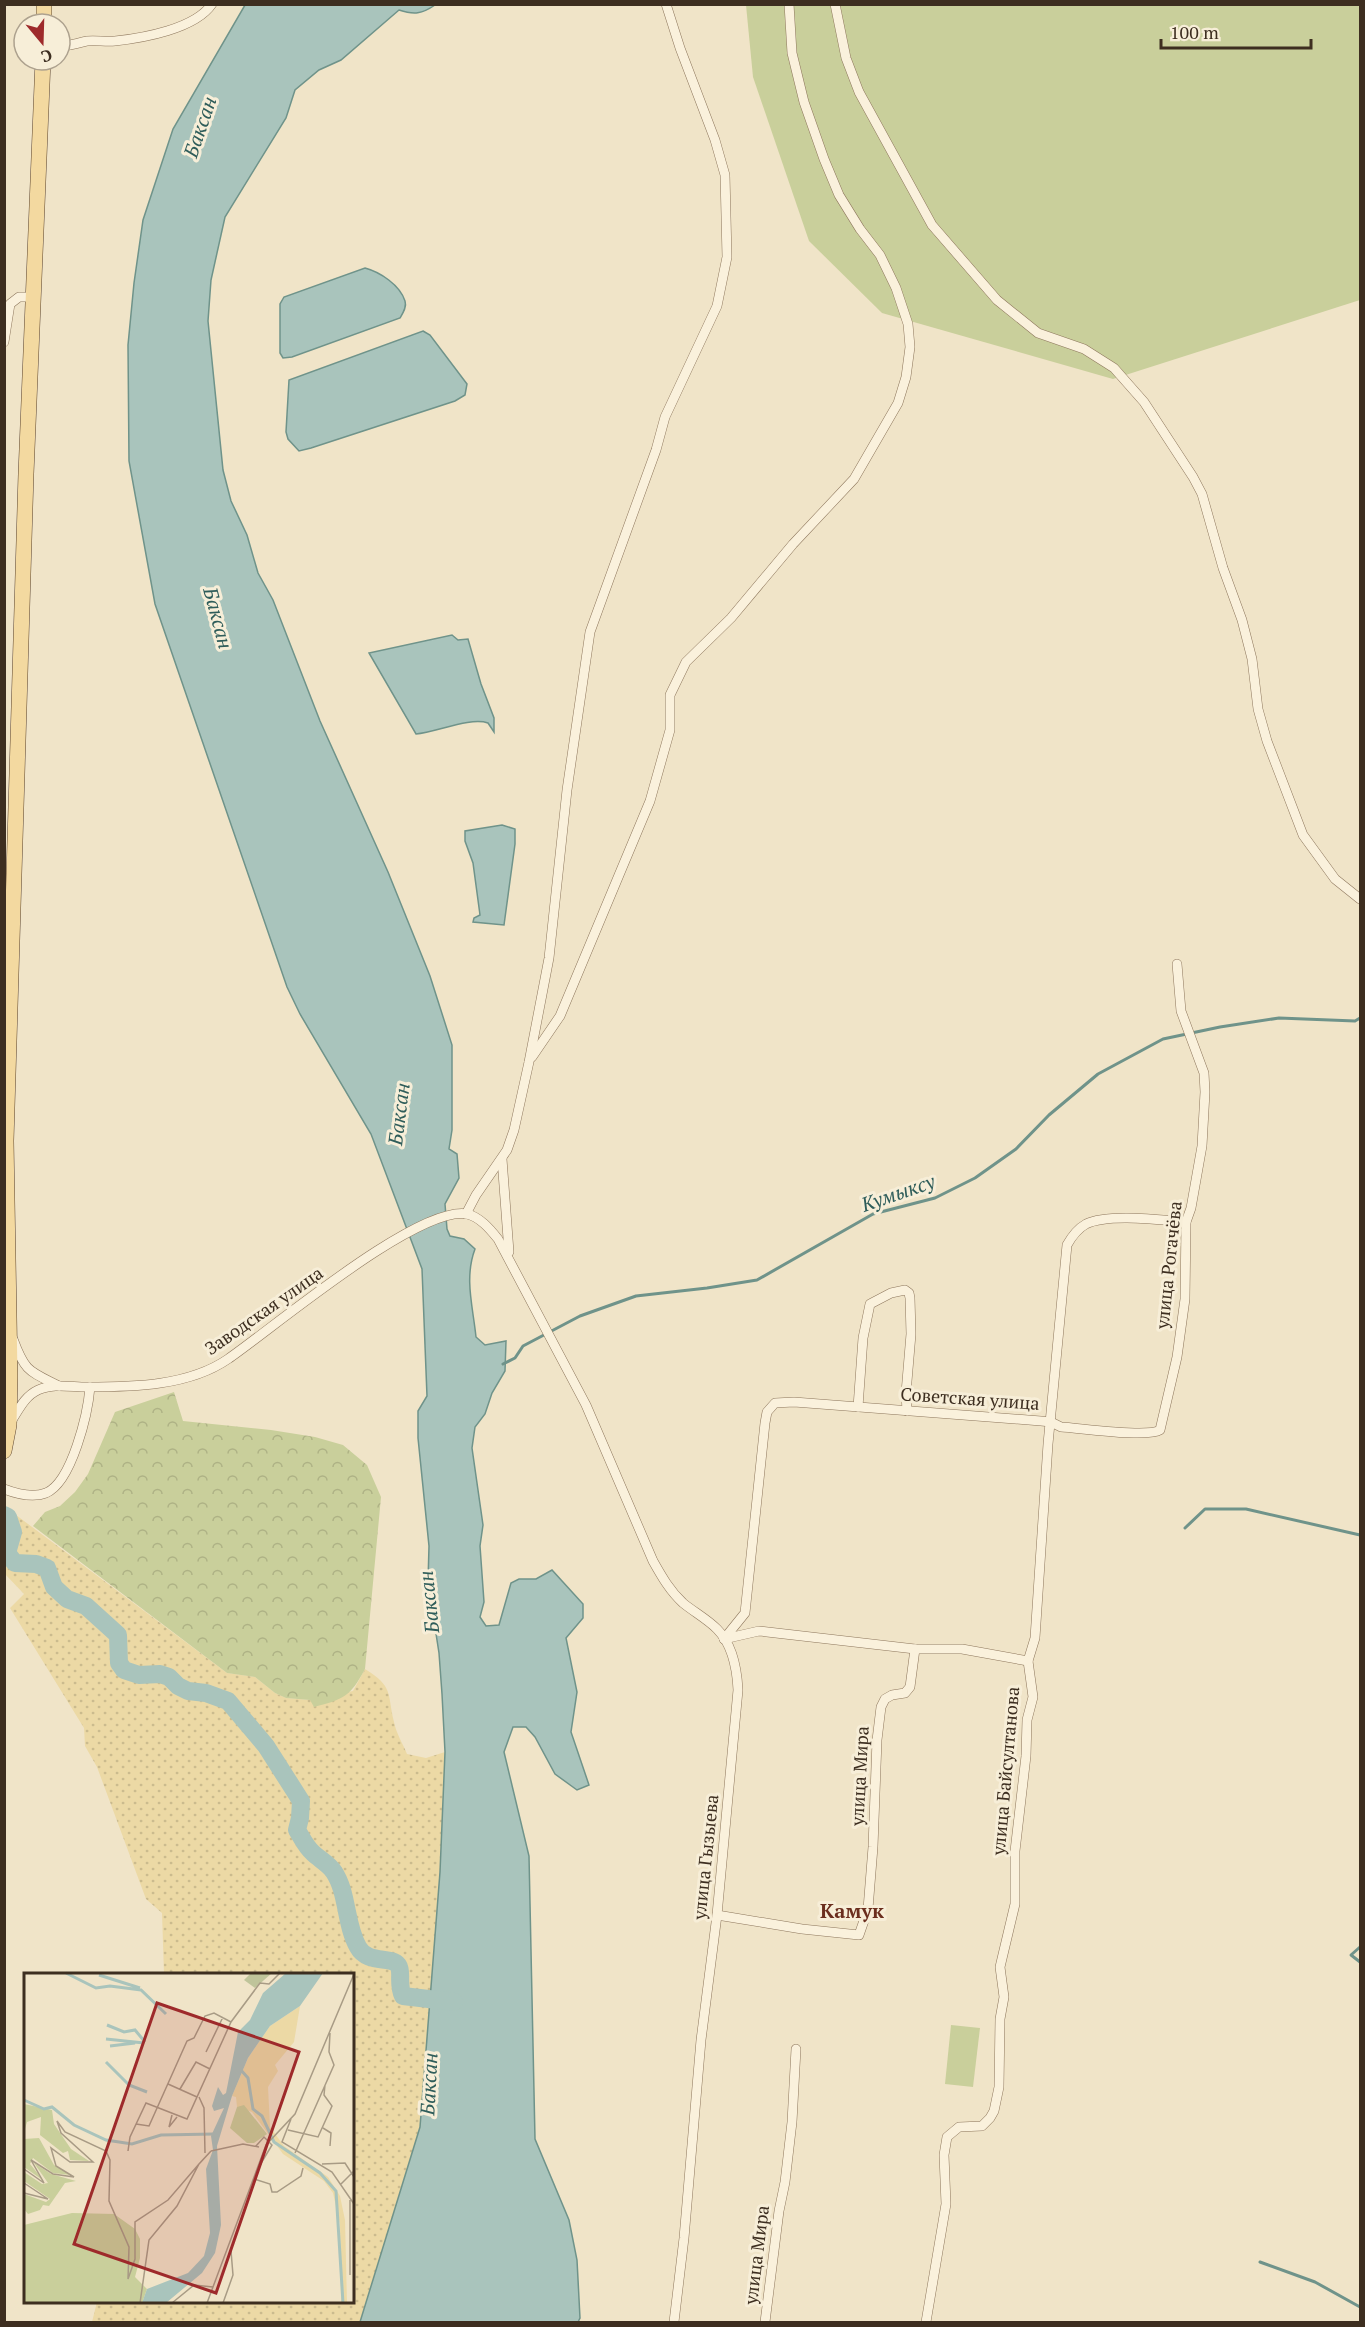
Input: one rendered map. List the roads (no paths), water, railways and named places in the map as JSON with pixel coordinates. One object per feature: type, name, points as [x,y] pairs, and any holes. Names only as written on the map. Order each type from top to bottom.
[{"type":"main road","points":[[4,1451],[9,1425],[7,1372],[10,1332],[6,1222],[6,1095],[25,496],[43,72]]},
{"type":"street","points":[[72,46],[87,41],[114,41],[173,30],[193,20],[208,10],[212,4]]},
{"type":"street","points":[[666,4],[715,140],[725,176],[727,257],[717,306],[665,417],[656,450],[590,632],[567,790],[549,958],[529,1062],[514,1130],[502,1159],[476,1195],[466,1214],[488,1227],[510,1259],[586,1405],[665,1584],[684,1604],[718,1630],[724,1639],[759,1632],[915,1649],[962,1649],[1028,1661]]},
{"type":"street","points":[[529,1062],[560,1016],[650,801],[670,730],[670,695],[686,662],[731,618],[793,544],[854,479],[898,402],[906,377],[910,346],[908,324],[896,288],[880,255],[860,229],[839,195],[824,159],[804,102],[792,53],[789,4]]},
{"type":"street","points":[[835,4],[846,58],[859,92],[932,225],[997,300],[1038,333],[1084,349],[1114,368],[1144,402],[1193,477],[1202,494],[1222,568],[1242,620],[1252,659],[1258,709],[1283,785],[1303,835],[1335,879],[1360,899]]},
{"type":"street","points":[[4,342],[10,304],[19,297],[34,297]]},
{"type":"street","name":"улица Рогачёва","points":[[1162,1424],[1176,1358],[1185,1299],[1186,1222],[1191,1208],[1202,1146],[1205,1092],[1204,1073],[1182,1011],[1176,964]]},
{"type":"street","points":[[502,1159],[510,1259]]},
{"type":"street","name":"Заводская улица","points":[[59,1386],[90,1387],[169,1381],[219,1365],[404,1234],[455,1215],[466,1214]]},
{"type":"street","name":"улица Байсултанова","points":[[926,2322],[946,2204],[944,2155],[947,2137],[959,2127],[982,2126],[994,2111],[999,2087],[1000,2019],[1004,1997],[1000,1967],[1015,1904],[1015,1851],[1026,1756],[1027,1720],[1033,1697],[1028,1661],[1035,1638],[1067,1245],[1080,1227],[1092,1222],[1135,1219],[1186,1222]]},
{"type":"street","points":[[858,1407],[863,1338],[870,1304],[891,1293],[905,1290],[909,1293],[910,1298],[911,1334],[906,1394],[907,1412]]},
{"type":"street","points":[[10,1332],[26,1368],[33,1374],[59,1386]]},
{"type":"street","points":[[9,1425],[30,1395],[44,1388],[59,1386]]},
{"type":"street","points":[[4,1489],[33,1495],[46,1493],[56,1486],[65,1474],[82,1430],[89,1403],[90,1387]]},
{"type":"street","name":"Советская улица","points":[[724,1639],[746,1613],[765,1423],[767,1412],[775,1403],[788,1402],[1051,1422],[1061,1427],[1140,1433],[1157,1432],[1162,1424]]},
{"type":"street","name":"улица Гызыева","points":[[674,2322],[684,2240],[699,2051],[717,1915],[738,1690],[735,1663],[724,1639]]},
{"type":"street","name":"улица Мира","points":[[717,1915],[802,1929],[859,1935],[868,1909],[880,1707],[885,1699],[904,1693],[910,1687],[915,1649]]},
{"type":"street","name":"улица Мира","points":[[765,2322],[792,2122],[796,2049]]},
{"type":"water","name":"Баксан","points":[[245,5],[435,5],[418,13],[399,10],[341,60],[319,70],[295,90],[286,118],[225,217],[211,280],[208,321],[223,470],[231,501],[247,535],[258,573],[273,600],[320,721],[388,872],[430,976],[452,1045],[452,1130],[449,1149],[457,1154],[459,1178],[445,1204],[447,1229],[450,1236],[464,1239],[475,1249],[470,1282],[476,1337],[485,1345],[506,1341],[505,1371],[492,1393],[485,1414],[475,1427],[472,1448],[483,1525],[480,1546],[484,1602],[480,1617],[486,1626],[499,1625],[511,1583],[519,1579],[536,1579],[552,1570],[583,1604],[583,1618],[566,1638],[577,1692],[571,1732],[589,1785],[577,1790],[555,1774],[535,1737],[526,1727],[513,1727],[504,1752],[529,1856],[535,2139],[569,2220],[577,2260],[580,2318],[578,2322],[360,2322],[420,2127],[440,1872],[445,1752],[439,1653],[428,1582],[429,1546],[418,1438],[418,1411],[427,1396],[422,1269],[371,1134],[300,1014],[287,987],[155,604],[129,461],[128,345],[143,220],[173,129]]},
{"type":"water","points":[[365,268],[383,276],[399,290],[405,303],[400,318],[292,357],[283,358],[280,353],[280,304],[284,297]]},
{"type":"water","points":[[423,331],[430,335],[467,384],[465,395],[455,401],[299,451],[288,439],[286,432],[289,380]]},
{"type":"water","points":[[452,635],[458,640],[468,639],[494,718],[494,732],[488,723],[472,722],[416,734],[369,653]]},
{"type":"water","points":[[502,825],[515,829],[504,925],[473,922],[474,918],[480,915],[473,863],[465,841],[465,831]]},
{"type":"waterway","name":"Кумыксу","points":[[503,1364],[515,1358],[523,1346],[580,1316],[636,1296],[757,1280],[873,1214],[935,1198],[975,1178],[1016,1149],[1049,1115],[1098,1074],[1163,1039],[1279,1018],[1355,1021],[1360,1018]]},
{"type":"waterway","points":[[1185,1528],[1205,1509],[1246,1509],[1360,1535]]},
{"type":"waterway","points":[[4,1515],[8,1517],[13,1532],[7,1553],[15,1563],[36,1564],[47,1568],[54,1587],[67,1599],[86,1606],[118,1635],[119,1663],[124,1670],[139,1675],[160,1674],[169,1677],[178,1686],[188,1691],[206,1693],[228,1701],[266,1746],[301,1801],[297,1830],[308,1848],[334,1872],[339,1880],[351,1929],[358,1947],[367,1956],[395,1962],[398,1965],[403,1996],[454,2002]]},
{"type":"waterway","points":[[1360,1947],[1351,1955],[1360,1962]]},
{"type":"waterway","points":[[1260,2262],[1315,2282],[1360,2307]]},
{"type":"district","name":"Камук","points":[[852,1911]]}]
